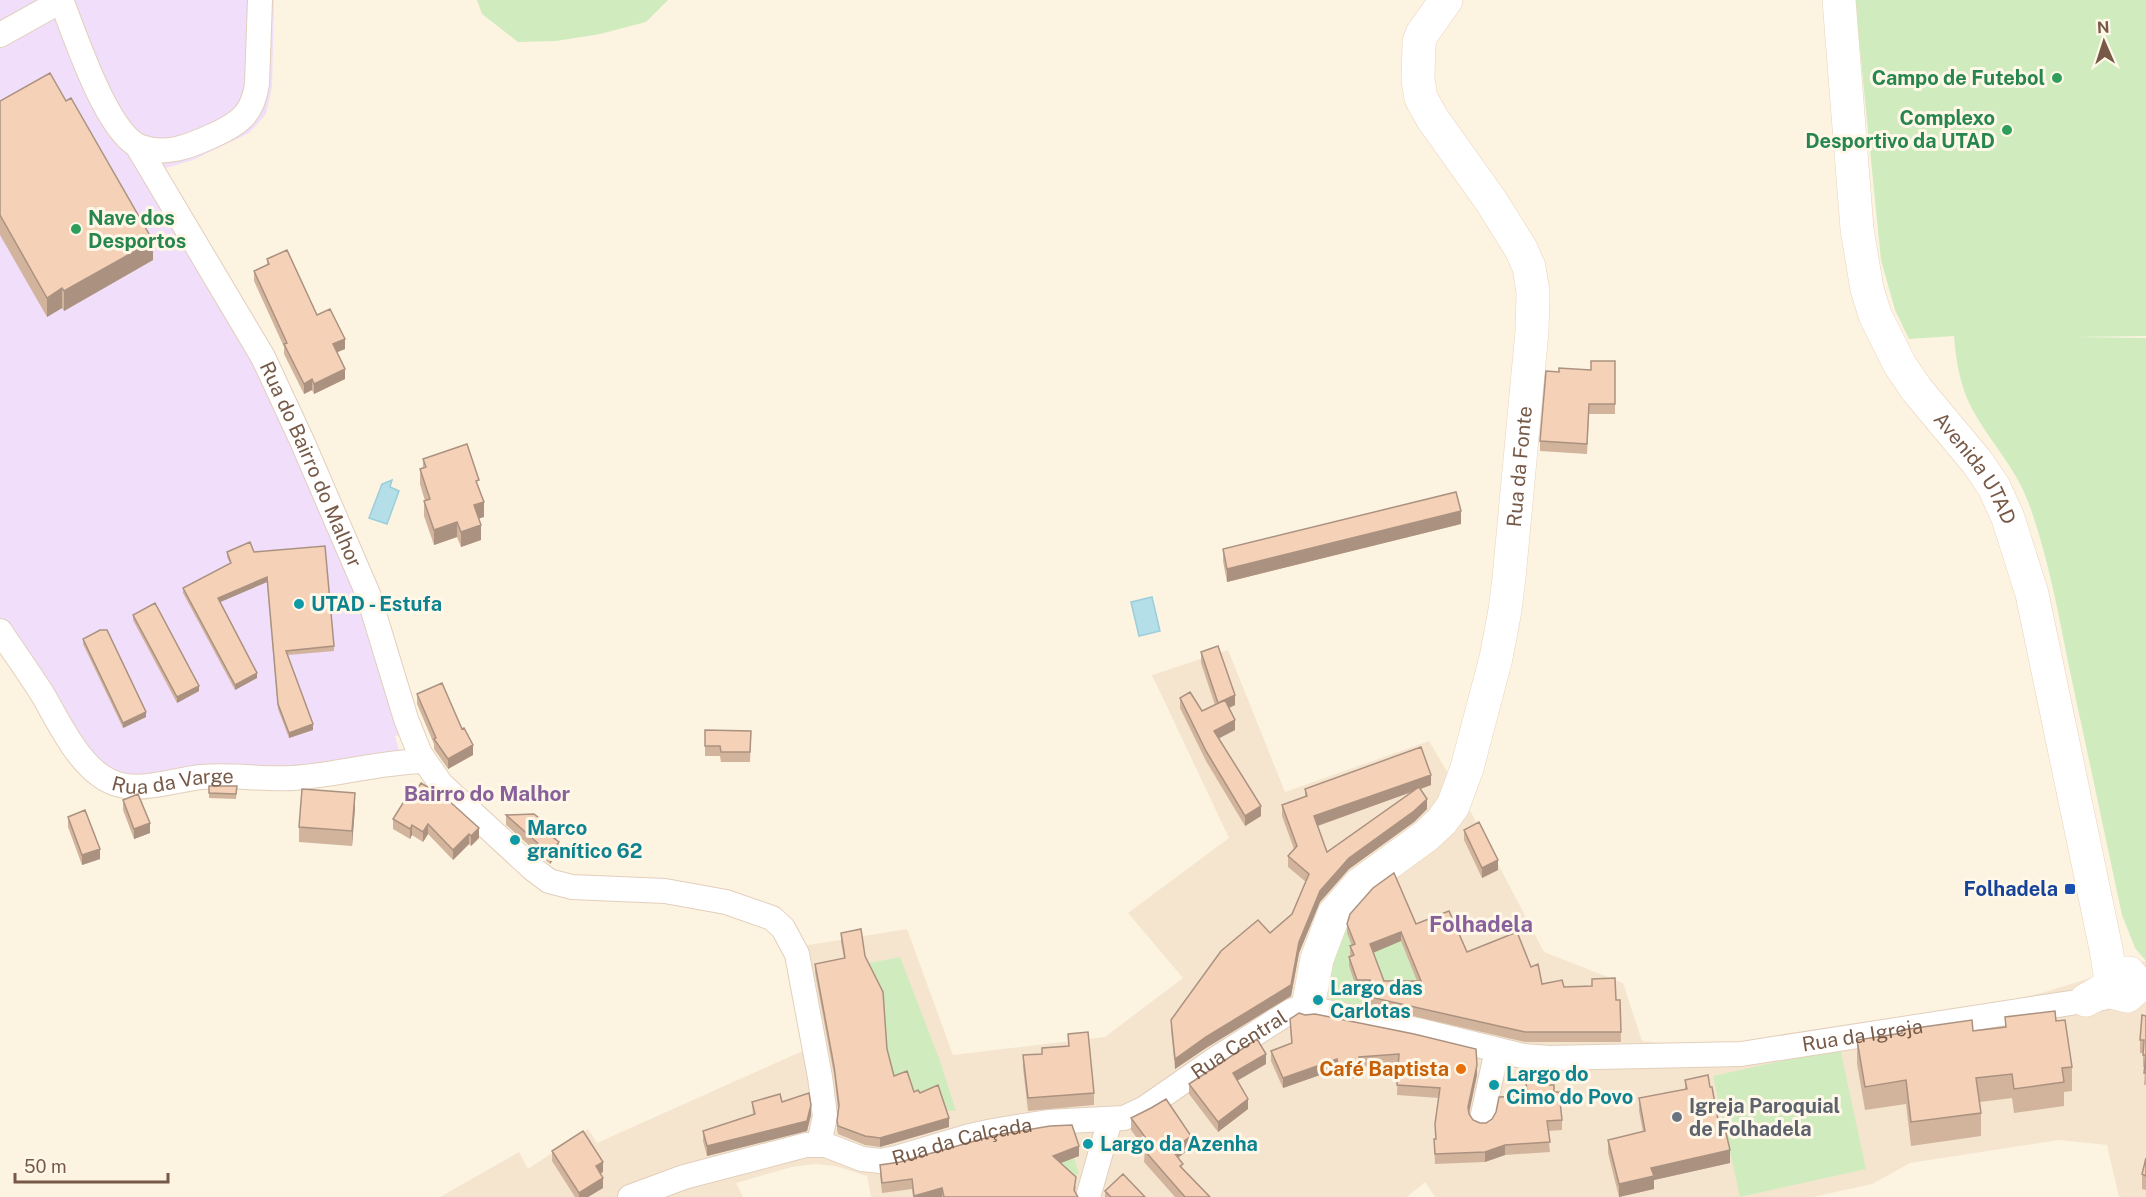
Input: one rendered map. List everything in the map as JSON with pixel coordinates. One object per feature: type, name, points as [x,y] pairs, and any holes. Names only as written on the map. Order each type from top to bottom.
[{"type":"street","points":[[138,147],[163,152],[193,144],[229,129],[250,109],[257,84],[260,0]]},
{"type":"street","name":"Rua da Fonte","points":[[1308,1007],[1317,959],[1334,914],[1360,884],[1433,830],[1454,806],[1471,755],[1496,658],[1509,578],[1531,340],[1533,292],[1529,267],[1521,249],[1491,201],[1432,118],[1421,98],[1418,70],[1419,42],[1422,34],[1446,0]]},
{"type":"street","name":"Avenida UTAD","points":[[1839,0],[1857,229],[1867,289],[1875,315],[1900,365],[1917,390],[1977,462],[1994,487],[2011,528],[2032,594],[2106,949],[2124,989]]},
{"type":"street","points":[[0,35],[61,1]]},
{"type":"street","name":"Rua do Bairro do Malhor","points":[[61,1],[108,112],[116,125],[138,147],[263,357],[368,594],[406,719],[424,761],[441,784],[549,881],[579,888],[665,891],[726,902],[772,918],[783,928],[797,954],[824,1101],[825,1116],[819,1144]]},
{"type":"street","name":"Rua da Varge","points":[[0,631],[88,765],[100,776],[116,784],[146,787],[211,777],[295,778],[388,763],[424,761]]},
{"type":"street","name":"Rua da Igreja","points":[[1497,1050],[1540,1058],[1741,1054],[2124,989]]},
{"type":"street","name":"Rua Central","points":[[1110,1120],[1124,1118],[1138,1112],[1296,1008],[1308,1007],[1450,1037],[1497,1050]]},
{"type":"street","points":[[1482,1119],[1497,1050]]},
{"type":"street","points":[[1088,1197],[1110,1120]]},
{"type":"street","name":"Rua da Calçada","points":[[819,1144],[832,1146],[862,1159],[881,1161],[993,1131],[1048,1122],[1110,1120]]},
{"type":"street","points":[[630,1197],[684,1177],[806,1145],[819,1144]]},
{"type":"shaded area","points":[[0,0],[274,0],[272,87],[266,114],[249,133],[193,160],[166,168],[142,165],[245,342],[357,588],[405,734],[395,736],[401,758],[137,779],[101,773],[0,623]]},
{"type":"shaded area","points":[[1228,650],[1285,792],[1429,741],[1473,816],[1544,952],[1623,983],[1642,1041],[1716,1049],[1951,1015],[2045,992],[2146,961],[2146,1197],[2119,1197],[2107,1145],[2059,1140],[1910,1163],[1872,1184],[1813,1197],[1435,1197],[1425,1182],[1407,1197],[871,1197],[867,1176],[835,1166],[815,1164],[792,1167],[736,1183],[743,1197],[440,1197],[519,1152],[528,1169],[588,1129],[597,1143],[807,1049],[784,949],[907,929],[953,1055],[1105,1037],[1183,978],[1128,913],[1229,838],[1152,675]]},
{"type":"green space","points":[[477,0],[668,0],[646,22],[600,34],[556,41],[518,42],[482,14]]},
{"type":"green space","name":"Complexo Desportivo da UTAD","points":[[1855,0],[2146,0],[2146,336],[2077,337],[2146,338],[2146,961],[2135,948],[2122,915],[2053,589],[2029,504],[2017,478],[1967,399],[1959,373],[1954,336],[1909,339],[1895,310],[1881,260]]},
{"type":"green space","points":[[1358,905],[1401,941],[1421,990],[1371,990],[1370,1015],[1334,1002],[1326,992],[1320,972]]},
{"type":"green space","points":[[900,957],[940,1061],[956,1111],[931,1106],[894,1085],[864,964]]},
{"type":"green space","points":[[1840,1048],[1866,1169],[1740,1197],[1713,1076]]},
{"type":"green space","points":[[1074,1158],[1079,1173],[1070,1181],[1037,1171]]},
{"type":"water","points":[[392,480],[390,487],[399,491],[387,524],[369,518],[382,484]]},
{"type":"water","points":[[1152,597],[1160,631],[1139,636],[1131,602]]},
{"type":"building","name":"Nave dos Desportos","points":[[50,73],[66,101],[71,98],[153,241],[64,291],[62,288],[47,298],[0,215],[0,101]]},
{"type":"building","points":[[287,250],[317,315],[330,309],[345,339],[333,344],[345,369],[314,384],[312,379],[304,384],[284,344],[287,343],[254,271],[269,264],[267,259]]},
{"type":"building","points":[[1591,361],[1615,361],[1615,404],[1589,404],[1587,444],[1540,441],[1546,371],[1559,372],[1559,368],[1591,370]]},
{"type":"building","points":[[467,444],[484,502],[474,505],[481,525],[461,532],[457,522],[434,530],[424,501],[430,499],[420,469],[426,467],[423,459]]},
{"type":"building","points":[[1456,492],[1461,511],[1227,569],[1223,549]]},
{"type":"building","points":[[250,542],[254,552],[325,546],[334,646],[286,651],[313,724],[289,733],[278,704],[267,577],[218,598],[257,673],[235,685],[183,588],[231,563],[227,552]]},
{"type":"building","points":[[155,603],[199,686],[177,697],[133,615]]},
{"type":"building","points":[[100,630],[107,630],[146,712],[123,723],[83,639]]},
{"type":"building","points":[[1218,646],[1235,695],[1218,703],[1201,652]]},
{"type":"building","points":[[442,683],[462,729],[464,728],[473,745],[448,759],[434,739],[436,738],[417,694]]},
{"type":"building","points":[[1190,692],[1202,711],[1225,700],[1235,720],[1214,731],[1261,806],[1245,816],[1206,751],[1180,698]]},
{"type":"building","points":[[705,730],[751,731],[750,752],[721,752],[720,746],[705,746]]},
{"type":"building","points":[[1421,747],[1431,775],[1314,816],[1327,852],[1419,787],[1427,799],[1349,858],[1320,891],[1299,942],[1291,985],[1206,1037],[1175,1059],[1171,1020],[1221,951],[1258,920],[1270,933],[1292,914],[1309,874],[1288,856],[1297,846],[1282,805],[1307,796],[1305,789]]},
{"type":"building","points":[[421,783],[448,800],[479,828],[471,836],[469,834],[453,850],[428,824],[423,832],[412,825],[410,829],[393,819],[408,795],[412,798]]},
{"type":"building","points":[[209,786],[237,786],[236,794],[209,793]]},
{"type":"building","points":[[302,789],[355,793],[352,831],[299,827]]},
{"type":"building","points":[[138,794],[150,823],[134,829],[123,800]]},
{"type":"building","points":[[85,810],[100,849],[82,855],[68,817]]},
{"type":"building","points":[[534,814],[556,831],[551,836],[559,842],[550,854],[506,815]]},
{"type":"building","points":[[1479,822],[1498,860],[1482,868],[1464,830]]},
{"type":"building","points":[[1394,873],[1416,924],[1449,911],[1467,952],[1517,932],[1531,967],[1538,964],[1542,984],[1562,980],[1564,987],[1592,986],[1592,979],[1615,978],[1616,1000],[1620,1000],[1621,1032],[1525,1032],[1370,997],[1370,980],[1357,980],[1349,957],[1354,955],[1350,946],[1355,944],[1347,924],[1350,914],[1373,888]],"holes":[[[1401,932],[1421,981],[1384,981],[1370,944]]]},
{"type":"building","points":[[861,929],[865,956],[883,992],[887,1049],[894,1076],[907,1071],[914,1092],[918,1090],[920,1093],[938,1085],[949,1118],[880,1138],[865,1136],[838,1126],[839,1105],[834,1066],[815,964],[845,958],[841,933]]},
{"type":"building","points":[[2055,1011],[2056,1021],[2065,1020],[2072,1067],[2062,1068],[2064,1082],[2014,1089],[2012,1074],[1976,1078],[1981,1113],[1911,1122],[1906,1080],[1865,1087],[1857,1040],[1902,1033],[1902,1030],[1972,1020],[1973,1031],[2006,1027],[2005,1017]]},
{"type":"building","points":[[1299,1013],[1315,1014],[1414,1034],[1476,1049],[1477,1065],[1468,1107],[1473,1120],[1480,1123],[1486,1123],[1492,1119],[1499,1097],[1523,1096],[1523,1091],[1527,1091],[1526,1083],[1547,1082],[1547,1085],[1554,1085],[1554,1092],[1559,1092],[1562,1120],[1547,1121],[1550,1142],[1505,1145],[1485,1152],[1435,1154],[1435,1124],[1440,1088],[1397,1085],[1399,1054],[1359,1057],[1359,1068],[1339,1069],[1337,1059],[1283,1078],[1271,1051],[1292,1043],[1290,1019]]},
{"type":"building","points":[[2142,1015],[2146,1016],[2146,1055],[2143,1055],[2144,1040],[2140,1040]]},
{"type":"building","points":[[1088,1032],[1094,1093],[1028,1098],[1023,1055],[1042,1054],[1042,1048],[1069,1046],[1068,1034]]},
{"type":"building","points":[[1257,1039],[1266,1054],[1233,1073],[1248,1099],[1218,1122],[1189,1084]]},
{"type":"building","points":[[1708,1075],[1719,1125],[1724,1124],[1730,1150],[1651,1168],[1654,1176],[1619,1184],[1608,1140],[1645,1131],[1639,1098],[1687,1089],[1685,1080]]},
{"type":"building","points":[[809,1093],[811,1105],[807,1121],[707,1146],[703,1131],[755,1114],[752,1102],[780,1094],[782,1102]]},
{"type":"building","points":[[1166,1099],[1191,1136],[1172,1150],[1183,1164],[1180,1166],[1210,1197],[1185,1197],[1144,1150],[1151,1145],[1131,1118]]},
{"type":"building","points":[[1072,1125],[1079,1146],[1053,1156],[1076,1177],[1074,1190],[1078,1197],[944,1197],[942,1188],[914,1196],[912,1179],[882,1183],[880,1165],[900,1162],[996,1135],[1050,1126]]},
{"type":"building","points":[[583,1131],[603,1162],[596,1166],[603,1178],[579,1193],[552,1151]]},
{"type":"building","points":[[2146,1158],[2146,1176],[2142,1174]]},
{"type":"building","points":[[1123,1174],[1145,1197],[1111,1197],[1105,1191]]},
{"type":"place","name":"Campo de Futebol","points":[[2057,78]]},
{"type":"place","name":"Complexo Desportivo da UTAD","points":[[2007,130]]},
{"type":"place","name":"Nave dos Desportos","points":[[76,229]]},
{"type":"place","name":"UTAD - Estufa","points":[[299,604]]},
{"type":"place","name":"Marco granítico 62","points":[[515,840]]},
{"type":"place","name":"Folhadela","points":[[2070,889]]},
{"type":"place","name":"Largo das Carlotas","points":[[1318,1000]]},
{"type":"place","name":"Café Baptista","points":[[1461,1069]]},
{"type":"place","name":"Largo do Cimo do Povo","points":[[1494,1085]]},
{"type":"place","name":"Igreja Paroquial de Folhadela","points":[[1677,1117]]},
{"type":"place","name":"Largo da Azenha","points":[[1088,1144]]},
{"type":"district","name":"Bairro do Malhor","points":[[487,793]]},
{"type":"district","name":"Folhadela","points":[[1481,924]]}]
